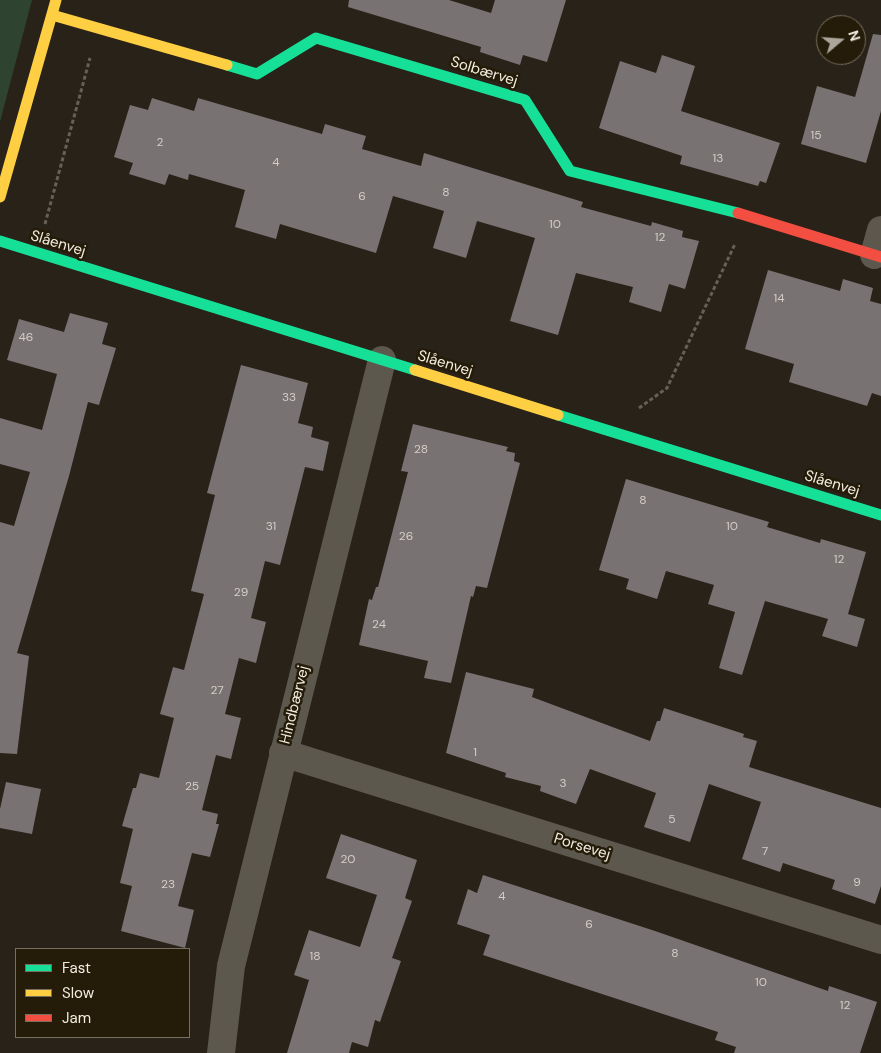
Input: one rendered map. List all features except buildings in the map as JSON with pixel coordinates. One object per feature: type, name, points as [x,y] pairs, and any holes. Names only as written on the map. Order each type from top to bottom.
[{"type":"street","points":[[0,197],[56,0]]},
{"type":"street","name":"Solbærvej","points":[[52,15],[258,74],[316,38],[525,100],[570,171],[879,247]]},
{"type":"street","name":"Slåenvej","points":[[0,242],[881,515]]},
{"type":"street","name":"Hindbærvej","points":[[221,1053],[231,966],[382,360]]},
{"type":"street","name":"Porsevej","points":[[283,753],[881,940]]},
{"type":"path","points":[[37,253],[98,28]]},
{"type":"path","points":[[607,430],[668,388],[748,216]]},
{"type":"green space","points":[[0,0],[32,0],[0,122]]},
{"type":"traffic: fast","points":[[227,65],[257,74],[316,38],[525,100],[570,171],[738,213]]},
{"type":"traffic: fast","points":[[0,241],[415,370]]},
{"type":"traffic: fast","points":[[558,415],[881,515]]},
{"type":"traffic: slow","points":[[0,197],[56,0]]},
{"type":"traffic: slow","points":[[52,15],[227,65]]},
{"type":"traffic: slow","points":[[415,370],[558,415]]},
{"type":"traffic: jam","points":[[738,213],[881,257]]}]
